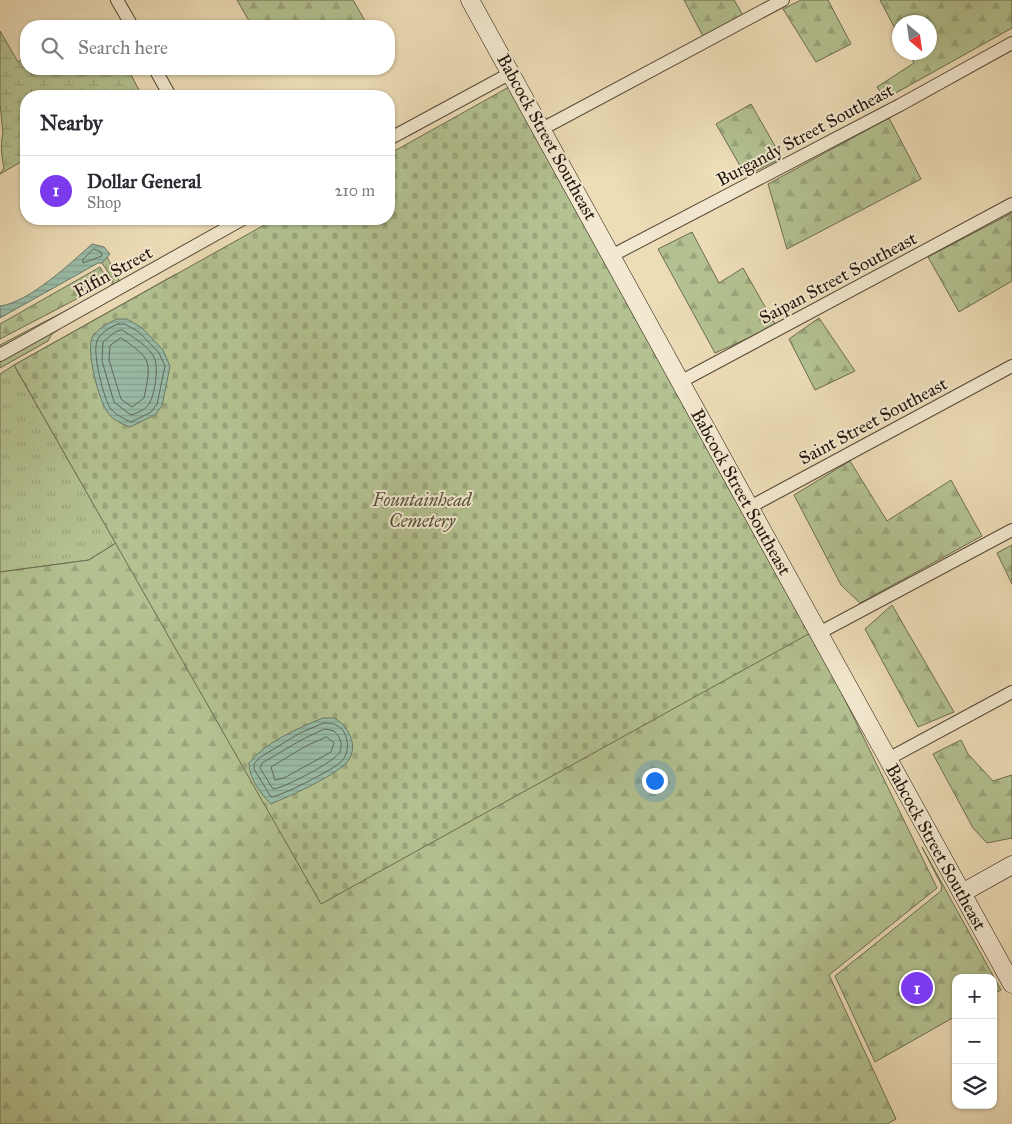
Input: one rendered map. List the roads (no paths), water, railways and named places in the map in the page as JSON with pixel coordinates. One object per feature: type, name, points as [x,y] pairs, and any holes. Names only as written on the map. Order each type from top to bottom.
[{"type":"main road","name":"Babcock Street Southeast","points":[[476,2],[511,73],[613,255],[680,382],[1012,984]]},
{"type":"main road","points":[[962,893],[1012,865]]},
{"type":"street","points":[[117,0],[129,20]]},
{"type":"street","points":[[542,129],[783,0]]},
{"type":"street","name":"Burgandy Street Southeast","points":[[613,255],[900,106],[1012,43]]},
{"type":"street","points":[[395,136],[511,73]]},
{"type":"street","points":[[158,75],[167,90]]},
{"type":"street","name":"Saipan Street Southeast","points":[[680,382],[1012,204]]},
{"type":"street","name":"Elfin Street","points":[[0,355],[230,225]]},
{"type":"street","name":"Saint Street Southeast","points":[[750,507],[1012,366]]},
{"type":"street","points":[[819,633],[1012,530]]},
{"type":"street","points":[[888,759],[1012,692]]},
{"type":"water","points":[[92,244],[104,247],[110,254],[102,263],[98,263],[0,318],[0,306],[23,298],[36,290]]},
{"type":"water","points":[[117,319],[127,319],[142,328],[163,350],[170,366],[162,406],[155,415],[130,427],[112,418],[104,407],[92,365],[92,338],[103,327]]},
{"type":"water","points":[[323,718],[334,718],[345,727],[352,740],[352,754],[343,766],[336,771],[299,792],[271,804],[256,785],[249,769],[249,763],[273,742]]},
{"type":"place","name":"Dollar General","points":[[917,988]]},
{"type":"park label","name":"Fountainhead Cemetery","points":[[422,510]]}]
